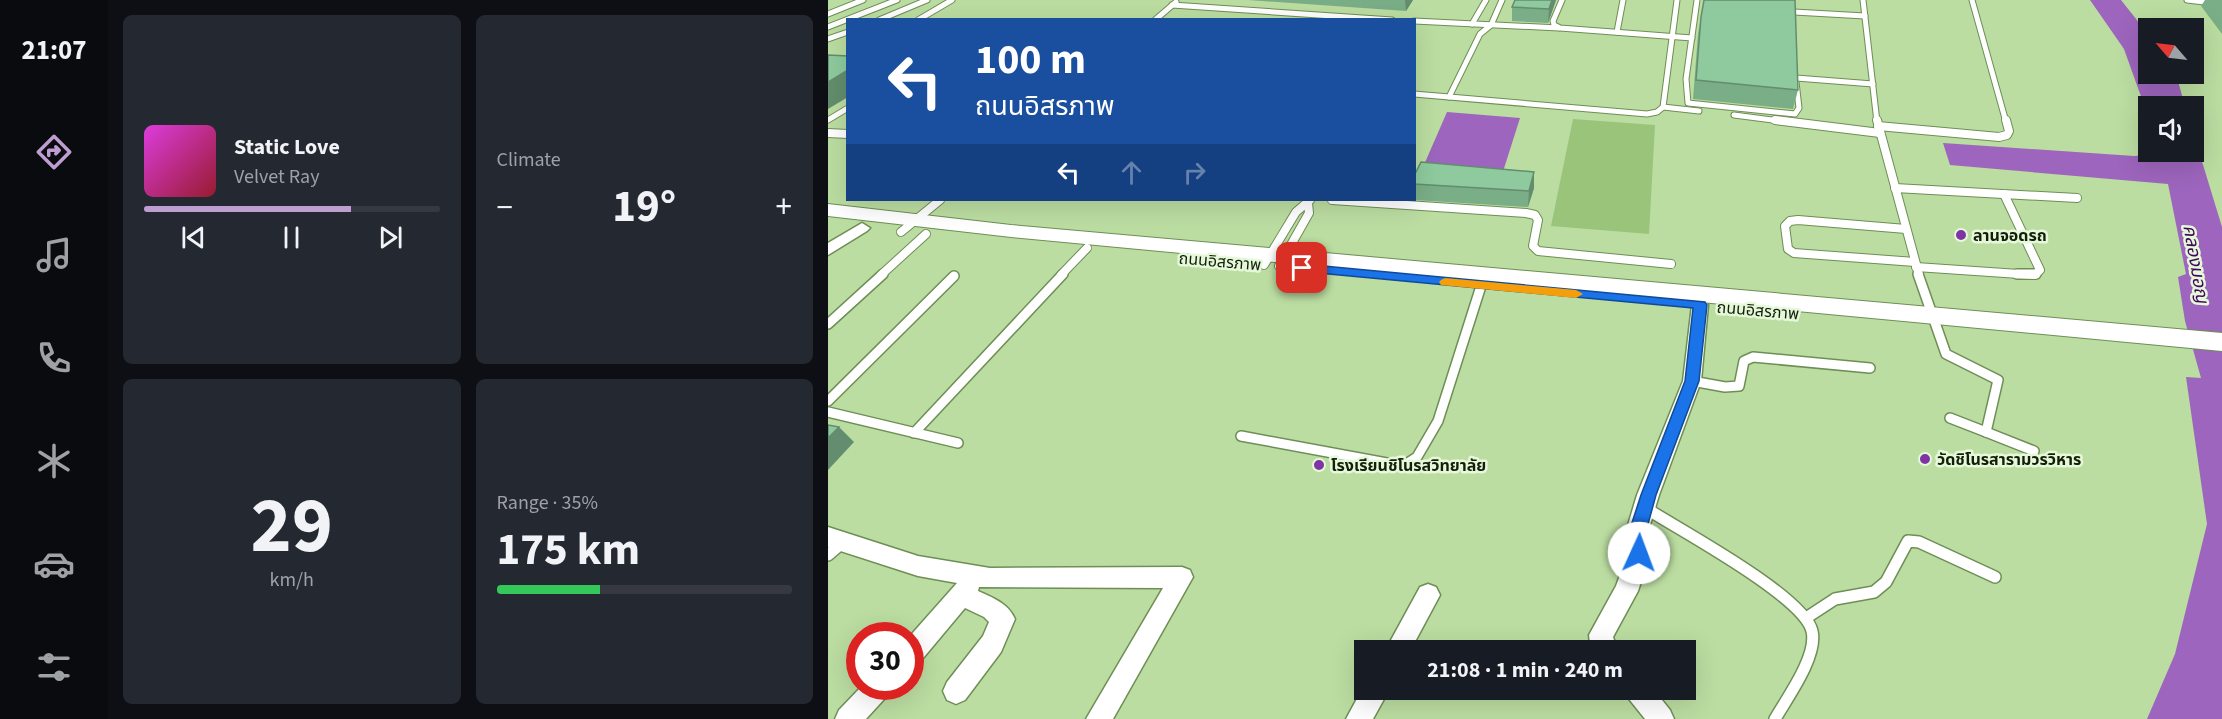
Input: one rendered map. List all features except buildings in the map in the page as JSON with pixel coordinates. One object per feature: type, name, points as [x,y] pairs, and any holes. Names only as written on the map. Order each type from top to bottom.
[{"type":"main road","points":[[828,210],[914,229],[1934,320]]},
{"type":"main road","name":"ถนนอิสรภาพ","points":[[828,224],[862,228],[914,229],[1088,248],[1274,260],[1481,286],[1700,305],[2017,327],[2222,354]]},
{"type":"main road","points":[[2017,327],[2222,342]]},
{"type":"street","points":[[828,250],[862,228]]},
{"type":"street","points":[[1601,640],[1601,636],[1626,591],[1639,553],[1636,535],[1692,381],[1700,305]]},
{"type":"street","points":[[833,545],[918,566],[977,576],[1182,577],[1099,719]]},
{"type":"street","points":[[924,637],[977,576]]},
{"type":"street","points":[[956,691],[992,644],[1003,619],[992,609],[960,595]]},
{"type":"street","points":[[1403,640],[1428,595]]},
{"type":"street","points":[[848,719],[866,700]]},
{"type":"street","points":[[1359,719],[1370,700]]},
{"type":"street","points":[[1646,700],[1661,719]]},
{"type":"lane","points":[[828,14],[863,0]]},
{"type":"lane","points":[[851,18],[897,0]]},
{"type":"lane","points":[[884,18],[927,0]]},
{"type":"lane","points":[[921,18],[952,0]]},
{"type":"lane","points":[[1157,18],[1178,0]]},
{"type":"lane","points":[[1472,24],[1486,0]]},
{"type":"lane","points":[[1449,97],[1480,34],[1491,25],[1502,0]]},
{"type":"lane","points":[[1560,28],[1554,25],[1553,21],[1562,0]]},
{"type":"lane","points":[[1617,32],[1623,0]]},
{"type":"lane","points":[[1416,94],[1647,114],[1657,112],[1663,107],[1677,0]]},
{"type":"lane","points":[[1697,0],[1686,100],[1693,105],[1795,114],[1799,108],[1796,74],[1873,84]]},
{"type":"lane","points":[[1794,0],[1794,14],[1865,16]]},
{"type":"lane","points":[[1863,0],[1879,129],[1916,265],[1946,354],[1998,380],[1986,432]]},
{"type":"lane","points":[[1663,107],[1879,129],[1999,138],[2007,135],[2009,131],[1972,0]]},
{"type":"lane","points":[[2187,0],[2218,3]]},
{"type":"lane","points":[[1172,5],[1363,18]]},
{"type":"lane","points":[[828,27],[846,20]]},
{"type":"lane","points":[[1418,21],[1560,28],[1692,38]]},
{"type":"lane","points":[[1472,24],[1480,34]]},
{"type":"lane","points":[[828,39],[846,33]]},
{"type":"lane","points":[[828,120],[846,109]]},
{"type":"lane","points":[[828,132],[846,135]]},
{"type":"lane","points":[[1895,188],[2077,198]]},
{"type":"lane","points":[[1906,229],[1798,220],[1790,221],[1785,226],[1788,249],[1794,253],[2035,275],[2040,270],[2004,194]]},
{"type":"lane","points":[[828,324],[939,201]]},
{"type":"lane","points":[[1274,260],[1310,213],[1309,201]]},
{"type":"lane","points":[[1274,260],[1296,212],[1309,201]]},
{"type":"lane","points":[[1347,201],[1526,213],[1535,215],[1538,220],[1533,246],[1538,251],[1671,264]]},
{"type":"lane","points":[[914,433],[1088,248]]},
{"type":"lane","points":[[828,401],[954,276]]},
{"type":"lane","points":[[1241,436],[1403,466],[1418,457],[1438,422],[1481,286]]},
{"type":"lane","points":[[1692,381],[1725,387],[1739,386],[1742,383],[1744,362],[1753,357],[1870,368]]},
{"type":"lane","points":[[828,412],[958,443]]},
{"type":"lane","points":[[1950,418],[2034,451]]},
{"type":"lane","points":[[1647,505],[1652,512],[1783,597],[1806,618],[1812,632],[1810,652],[1775,719]]},
{"type":"lane","points":[[1806,618],[1835,599],[1874,592],[1886,582],[1908,541],[1919,542],[1995,577]]},
{"type":"green space","points":[[1573,119],[1655,125],[1649,234],[1551,226]]},
{"type":"water","points":[[2090,0],[2121,0],[2138,21],[2138,84],[2179,84],[2182,96],[2141,96],[2124,49]]},
{"type":"water","points":[[1447,112],[1520,118],[1500,181],[1420,174]]},
{"type":"water","name":"คลองมอญ","points":[[1943,143],[2138,156],[2138,162],[2202,162],[2222,227],[2222,719],[2147,719],[2175,654],[2207,524],[2186,377],[2201,378],[2185,321],[2178,277],[2186,274],[2168,184],[1950,165]]},
{"type":"slow traffic","points":[[1445,282],[1576,294]]},
{"type":"place","name":"ลานจอดรถ","points":[[1961,235]]},
{"type":"place","name":"วัดชิโนรสารามวรวิหาร","points":[[1925,459]]},
{"type":"place","name":"โรงเรียนชิโนรสวิทยาลัย","points":[[1319,465]]},
{"type":"route","points":[[1302,268],[1700,305],[1692,381],[1648,495],[1647,505],[1636,535],[1639,542],[1639,553]]}]
